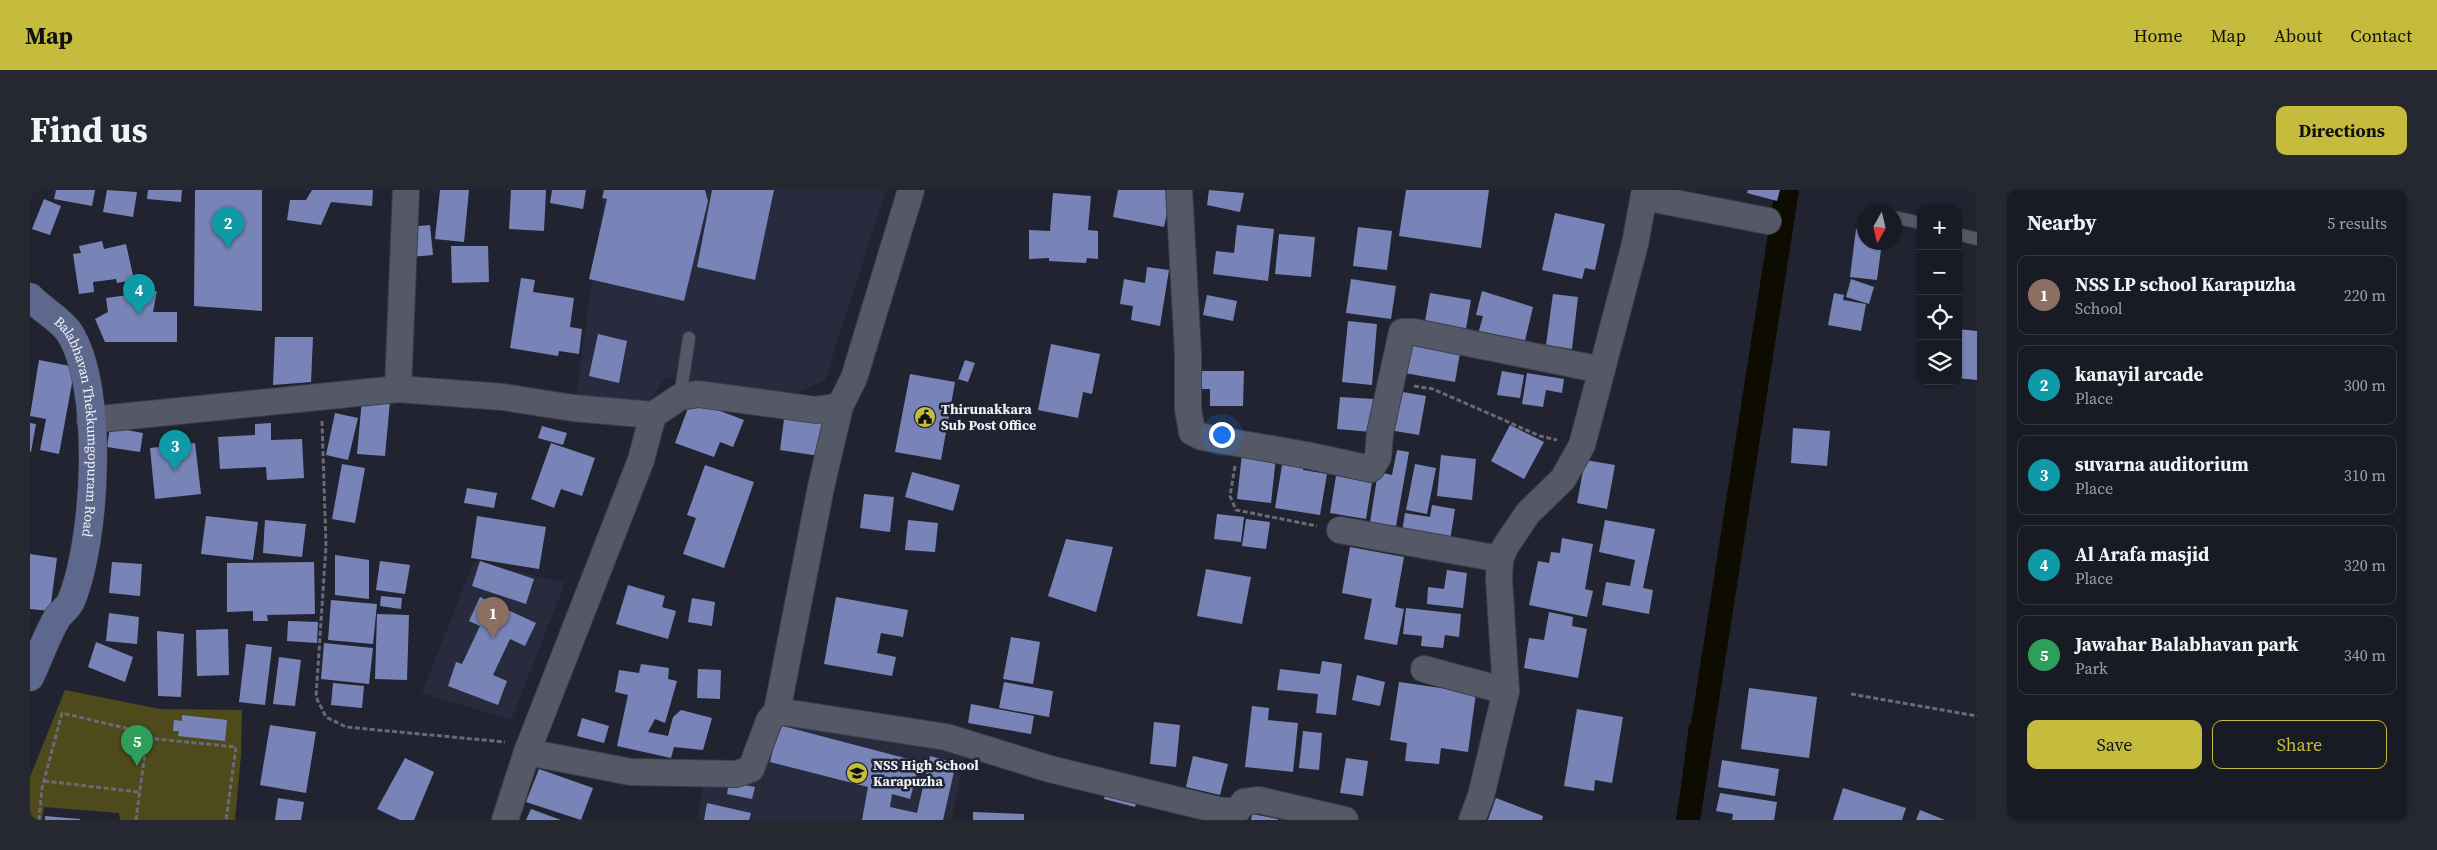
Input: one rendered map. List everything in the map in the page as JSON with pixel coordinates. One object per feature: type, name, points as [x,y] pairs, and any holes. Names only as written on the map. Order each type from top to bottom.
[{"type":"main road","name":"Balabhavan Thekkumgopuram Road","points":[[30,677],[58,618],[71,603],[82,566],[90,524],[93,468],[87,386],[76,346],[68,331],[32,305]]},
{"type":"street","points":[[398,389],[406,190]]},
{"type":"street","points":[[529,748],[631,772],[736,774],[751,769],[769,720],[776,711],[821,488],[840,406],[854,378],[911,190]]},
{"type":"street","points":[[1179,190],[1188,353],[1188,409],[1192,432],[1202,437],[1372,469],[1378,457],[1380,433],[1402,332],[1414,332],[1602,370]]},
{"type":"street","points":[[1472,820],[1481,796],[1506,692],[1499,579],[1500,559],[1505,547],[1528,513],[1563,479],[1582,445],[1635,244],[1644,194],[1768,221]]},
{"type":"street","points":[[90,420],[398,389],[503,397],[574,408],[653,415],[680,397],[698,394],[816,410],[840,406]]},
{"type":"street","points":[[505,820],[529,748],[641,460],[653,415]]},
{"type":"street","points":[[1340,530],[1500,559]]},
{"type":"street","points":[[1424,669],[1506,692]]},
{"type":"street","points":[[776,711],[946,737],[1050,769],[1222,811],[1237,811],[1244,802],[1260,800],[1345,820]]},
{"type":"lane","points":[[1902,219],[1917,222]]},
{"type":"lane","points":[[1962,235],[1977,240]]},
{"type":"lane","points":[[680,397],[689,338]]},
{"type":"path","points":[[1392,382],[1433,389],[1540,436],[1582,445]]},
{"type":"path","points":[[322,397],[326,546],[316,697],[326,717],[346,727],[529,748]]},
{"type":"path","points":[[1238,443],[1230,496],[1236,510],[1340,530]]},
{"type":"path","points":[[1850,694],[1977,716]]},
{"type":"path","points":[[39,820],[44,781],[62,713],[129,729],[146,738],[236,747],[226,820]]},
{"type":"path","points":[[136,820],[146,738]]},
{"type":"path","points":[[44,781],[139,792]]},
{"type":"shaded area","points":[[605,190],[886,190],[825,380],[795,394],[666,377],[647,404],[576,396]]},
{"type":"shaded area","points":[[474,561],[565,583],[511,720],[422,693]]},
{"type":"shaded area","points":[[65,690],[160,709],[242,710],[241,755],[235,820],[120,820],[119,813],[44,807],[42,820],[30,820],[30,777]]},
{"type":"shaded area","name":"NSS High School Karapuzha","points":[[775,718],[966,755],[951,820],[697,820],[703,787],[740,788]]},
{"type":"shaded area","points":[[1712,723],[1697,820],[1677,820],[1689,724]]},
{"type":"building","points":[[56,190],[95,190],[92,206],[54,199]]},
{"type":"building","points":[[107,190],[137,192],[133,217],[103,212]]},
{"type":"building","points":[[148,190],[182,190],[181,202],[147,199]]},
{"type":"building","points":[[195,190],[262,190],[262,311],[194,306]]},
{"type":"building","points":[[312,190],[373,190],[372,206],[331,202],[321,225],[287,220],[290,200],[306,200]]},
{"type":"building","points":[[440,190],[469,190],[464,242],[435,239]]},
{"type":"building","points":[[511,190],[546,190],[544,231],[509,229]]},
{"type":"building","points":[[552,190],[586,190],[583,209],[550,203]]},
{"type":"building","points":[[604,190],[705,190],[708,201],[684,301],[589,279],[607,199],[602,198]]},
{"type":"building","points":[[712,190],[774,190],[755,280],[697,267]]},
{"type":"building","points":[[1118,190],[1172,190],[1164,227],[1113,217]]},
{"type":"building","points":[[1209,190],[1244,193],[1240,212],[1207,205]]},
{"type":"building","points":[[1406,190],[1489,190],[1481,248],[1399,236]]},
{"type":"building","points":[[1748,190],[1780,190],[1777,201],[1747,193]]},
{"type":"building","points":[[1053,193],[1091,196],[1088,230],[1098,231],[1098,259],[1087,258],[1086,263],[1049,261],[1049,258],[1029,259],[1029,230],[1050,231]]},
{"type":"building","points":[[44,199],[61,206],[50,235],[32,229]]},
{"type":"building","points":[[1555,213],[1605,224],[1595,270],[1585,268],[1582,279],[1542,270]]},
{"type":"building","points":[[430,225],[433,255],[410,257],[408,227]]},
{"type":"building","points":[[1237,225],[1274,229],[1268,281],[1213,274],[1216,251],[1234,253]]},
{"type":"building","points":[[1358,227],[1392,231],[1387,270],[1353,266]]},
{"type":"building","points":[[1857,229],[1857,250],[1881,250],[1877,280],[1850,277]]},
{"type":"building","points":[[1279,234],[1315,237],[1311,277],[1275,274]]},
{"type":"building","points":[[102,241],[104,249],[126,244],[134,280],[117,283],[116,279],[93,282],[94,292],[79,294],[73,254],[81,253],[79,246]]},
{"type":"building","points":[[451,246],[488,246],[489,282],[452,283]]},
{"type":"building","points":[[1147,267],[1169,270],[1160,326],[1131,320],[1133,306],[1120,304],[1124,279],[1145,283]]},
{"type":"building","points":[[521,278],[535,280],[533,292],[574,298],[570,327],[582,329],[579,354],[559,351],[558,356],[510,348]]},
{"type":"building","points":[[1351,279],[1396,286],[1391,319],[1346,313]]},
{"type":"building","points":[[1851,279],[1874,287],[1869,304],[1846,297]]},
{"type":"building","points":[[157,291],[153,312],[177,312],[177,342],[105,342],[95,319],[108,312],[106,298]]},
{"type":"building","points":[[1482,291],[1533,307],[1524,345],[1478,334],[1483,316],[1476,315]]},
{"type":"building","points":[[1430,293],[1471,300],[1465,334],[1424,327]]},
{"type":"building","points":[[1834,293],[1844,295],[1843,300],[1866,304],[1861,331],[1828,325]]},
{"type":"building","points":[[1553,294],[1578,297],[1572,349],[1546,345]]},
{"type":"building","points":[[1207,295],[1237,301],[1233,321],[1203,315]]},
{"type":"building","points":[[1348,321],[1377,324],[1372,385],[1342,382]]},
{"type":"building","points":[[1962,329],[1977,331],[1977,380],[1962,378]]},
{"type":"building","points":[[598,334],[627,341],[619,383],[589,376]]},
{"type":"building","points":[[275,337],[313,337],[311,382],[273,385]]},
{"type":"building","points":[[1404,343],[1460,353],[1455,382],[1399,372]]},
{"type":"building","points":[[1051,344],[1100,354],[1092,394],[1083,392],[1078,418],[1038,410]]},
{"type":"building","points":[[39,360],[75,367],[59,454],[40,450],[46,419],[30,416]]},
{"type":"building","points":[[965,360],[975,363],[968,382],[958,379]]},
{"type":"building","points":[[1196,371],[1244,371],[1243,406],[1210,406],[1210,389],[1196,389]]},
{"type":"building","points":[[1502,371],[1524,375],[1520,398],[1497,395]]},
{"type":"building","points":[[1527,373],[1564,379],[1562,393],[1546,390],[1543,407],[1522,404]]},
{"type":"building","name":"Thirunakkara Sub Post Office","points":[[910,374],[955,382],[941,460],[895,452]]},
{"type":"building","points":[[1397,391],[1426,396],[1419,435],[1389,430]]},
{"type":"building","points":[[1340,397],[1374,399],[1371,432],[1337,429]]},
{"type":"building","points":[[362,399],[390,401],[385,456],[357,454]]},
{"type":"building","points":[[691,400],[744,420],[733,447],[720,442],[714,457],[675,443]]},
{"type":"building","points":[[785,412],[824,417],[819,456],[780,450]]},
{"type":"building","points":[[335,413],[358,418],[348,460],[326,455]]},
{"type":"building","points":[[30,423],[36,424],[31,452],[30,452]]},
{"type":"building","points":[[271,423],[271,440],[302,439],[304,478],[267,480],[266,467],[220,469],[218,437],[255,435],[255,424]]},
{"type":"building","points":[[1510,425],[1544,442],[1524,479],[1491,461]]},
{"type":"building","points":[[542,426],[567,433],[563,445],[538,438]]},
{"type":"building","points":[[110,427],[143,433],[140,452],[107,447]]},
{"type":"building","points":[[1793,428],[1830,431],[1827,466],[1791,463]]},
{"type":"building","points":[[195,443],[201,494],[155,499],[150,448]]},
{"type":"building","points":[[551,443],[595,458],[582,496],[561,489],[554,508],[531,499]]},
{"type":"building","points":[[1397,450],[1409,452],[1396,526],[1370,522],[1378,472],[1392,475]]},
{"type":"building","points":[[1242,454],[1276,457],[1271,503],[1237,499]]},
{"type":"building","points":[[1441,455],[1476,459],[1472,500],[1437,496]]},
{"type":"building","points":[[1283,459],[1304,462],[1303,470],[1327,474],[1320,515],[1275,508]]},
{"type":"building","points":[[1585,460],[1615,465],[1607,509],[1577,503]]},
{"type":"building","points":[[342,464],[365,468],[355,523],[332,519]]},
{"type":"building","points":[[1415,464],[1436,468],[1427,514],[1406,510]]},
{"type":"building","points":[[705,465],[754,482],[724,568],[683,554],[696,518],[687,515]]},
{"type":"building","points":[[912,472],[960,485],[953,511],[905,497]]},
{"type":"building","points":[[1336,476],[1372,482],[1366,519],[1330,513]]},
{"type":"building","points":[[467,488],[497,493],[494,508],[464,503]]},
{"type":"building","points":[[864,494],[894,497],[890,532],[860,528]]},
{"type":"building","points":[[1432,505],[1455,509],[1450,540],[1402,532],[1405,513],[1430,517]]},
{"type":"building","points":[[1217,514],[1244,517],[1241,542],[1214,539]]},
{"type":"building","points":[[206,516],[258,522],[253,560],[201,554]]},
{"type":"building","points":[[477,516],[546,527],[539,569],[471,558]]},
{"type":"building","points":[[1246,519],[1270,522],[1266,549],[1242,546]]},
{"type":"building","points":[[265,520],[306,524],[302,557],[263,553]]},
{"type":"building","points":[[908,520],[938,523],[935,552],[905,550]]},
{"type":"building","points":[[1605,520],[1655,529],[1643,588],[1653,590],[1649,614],[1602,605],[1606,582],[1630,586],[1635,560],[1599,552]]},
{"type":"building","points":[[1562,538],[1593,544],[1585,589],[1593,591],[1587,617],[1529,605],[1538,561],[1549,563],[1551,552],[1560,553]]},
{"type":"building","points":[[1066,539],[1113,547],[1096,612],[1048,596]]},
{"type":"building","points":[[1350,547],[1404,557],[1395,607],[1404,609],[1397,645],[1364,639],[1372,599],[1342,593]]},
{"type":"building","points":[[30,554],[57,558],[50,611],[30,609]]},
{"type":"building","points":[[335,555],[369,560],[369,599],[335,595]]},
{"type":"building","points":[[380,561],[410,565],[405,594],[376,590]]},
{"type":"building","points":[[480,561],[534,579],[526,604],[472,586]]},
{"type":"building","points":[[112,562],[142,564],[140,596],[109,593]]},
{"type":"building","points":[[314,562],[315,614],[267,615],[268,621],[253,621],[253,611],[227,612],[227,563]]},
{"type":"building","points":[[1206,569],[1251,577],[1242,624],[1197,616]]},
{"type":"building","points":[[1447,570],[1467,573],[1463,608],[1427,604],[1428,587],[1444,589]]},
{"type":"building","points":[[628,585],[665,596],[662,607],[676,611],[668,639],[616,624]]},
{"type":"building","points":[[381,596],[402,598],[401,609],[380,606]]},
{"type":"building","points":[[480,597],[536,623],[525,646],[510,639],[493,675],[507,681],[498,705],[448,686],[456,662],[462,664],[480,626],[469,621]]},
{"type":"building","points":[[836,597],[908,610],[903,637],[881,633],[877,653],[896,657],[892,676],[824,664]]},
{"type":"building","points":[[692,598],[715,602],[712,626],[688,622]]},
{"type":"building","points":[[331,600],[377,604],[373,644],[328,640]]},
{"type":"building","points":[[1406,608],[1461,614],[1459,637],[1445,635],[1443,648],[1421,646],[1422,636],[1403,634]]},
{"type":"building","points":[[1549,612],[1573,617],[1572,626],[1587,629],[1578,678],[1524,668],[1529,638],[1544,640]]},
{"type":"building","points":[[109,613],[139,617],[137,644],[106,641]]},
{"type":"building","points":[[377,614],[409,615],[407,680],[375,679]]},
{"type":"building","points":[[288,621],[318,622],[317,643],[287,641]]},
{"type":"building","points":[[228,629],[229,675],[197,676],[196,630]]},
{"type":"building","points":[[157,631],[184,634],[181,697],[158,696]]},
{"type":"building","points":[[1011,637],[1040,642],[1033,684],[1003,679]]},
{"type":"building","points":[[96,642],[133,657],[125,682],[88,667]]},
{"type":"building","points":[[324,643],[373,648],[369,684],[321,679]]},
{"type":"building","points":[[246,644],[272,647],[265,705],[239,702]]},
{"type":"building","points":[[279,657],[301,660],[295,706],[273,704]]},
{"type":"building","points":[[1322,661],[1342,664],[1336,715],[1316,713],[1318,694],[1277,690],[1280,669],[1320,674]]},
{"type":"building","points":[[641,664],[669,668],[668,679],[677,681],[665,723],[655,719],[648,732],[668,736],[673,717],[681,710],[712,718],[703,750],[674,747],[671,758],[617,746],[628,695],[615,692],[619,670],[639,673]]},
{"type":"building","points":[[698,669],[721,670],[720,699],[697,698]]},
{"type":"building","points":[[1357,675],[1385,682],[1380,706],[1352,700]]},
{"type":"building","points":[[1004,682],[1053,691],[1049,717],[999,708]]},
{"type":"building","points":[[1399,682],[1476,693],[1468,752],[1441,748],[1439,764],[1405,761],[1407,743],[1390,740]]},
{"type":"building","points":[[333,683],[364,686],[362,708],[331,705]]},
{"type":"building","points":[[1749,688],[1817,697],[1809,758],[1741,749]]},
{"type":"building","points":[[971,704],[1034,716],[1031,734],[968,723]]},
{"type":"building","points":[[1252,706],[1269,708],[1268,720],[1298,723],[1293,772],[1245,767]]},
{"type":"building","points":[[1577,709],[1623,717],[1612,783],[1595,780],[1594,791],[1564,786]]},
{"type":"building","points":[[182,715],[227,720],[225,741],[178,736],[179,731],[173,731],[174,720],[182,721]]},
{"type":"building","points":[[582,718],[609,726],[604,743],[577,736]]},
{"type":"building","points":[[1154,722],[1180,725],[1176,767],[1150,764]]},
{"type":"building","points":[[270,725],[316,732],[306,793],[260,785]]},
{"type":"building","points":[[779,725],[920,762],[910,799],[892,794],[890,807],[917,813],[930,756],[956,763],[943,820],[862,820],[868,787],[770,762]]},
{"type":"building","points":[[1303,731],[1322,733],[1319,770],[1299,768]]},
{"type":"building","points":[[1193,756],[1228,764],[1220,795],[1186,787]]},
{"type":"building","points":[[405,758],[434,772],[414,820],[400,820],[377,809]]},
{"type":"building","points":[[1346,758],[1368,761],[1363,796],[1340,793]]},
{"type":"building","points":[[1722,760],[1779,769],[1775,796],[1718,787]]},
{"type":"building","points":[[539,769],[593,788],[581,820],[526,802]]},
{"type":"building","points":[[729,782],[755,787],[752,799],[727,794]]},
{"type":"building","points":[[1107,788],[1138,797],[1135,807],[1104,799]]},
{"type":"building","points":[[1843,788],[1906,808],[1902,820],[1833,820]]},
{"type":"building","points":[[1720,793],[1777,802],[1774,820],[1732,820],[1733,814],[1716,811]]},
{"type":"building","points":[[278,798],[304,802],[301,820],[275,820]]},
{"type":"building","points":[[1496,798],[1543,816],[1542,820],[1488,820]]},
{"type":"building","points":[[707,803],[751,813],[749,820],[704,820]]},
{"type":"building","points":[[531,809],[561,820],[526,820]]},
{"type":"building","points":[[1920,810],[1945,820],[1916,820]]},
{"type":"building","points":[[973,812],[1024,814],[1024,820],[973,820]]},
{"type":"building","points":[[1252,814],[1278,819],[1278,820],[1251,820]]},
{"type":"building","points":[[45,816],[80,819],[80,820],[45,820]]},
{"type":"waterway","points":[[1688,820],[1787,190]]},
{"type":"place","name":"kanayil arcade","points":[[228,248]]},
{"type":"place","name":"Al Arafa masjid","points":[[139,315]]},
{"type":"place","name":"Thirunakkara Sub Post Office","points":[[925,417]]},
{"type":"place","name":"suvarna auditorium","points":[[175,471]]},
{"type":"place","name":"NSS LP school Karapuzha","points":[[493,638]]},
{"type":"place","name":"Jawahar Balabhavan park","points":[[137,766]]},
{"type":"place","name":"NSS High School Karapuzha","points":[[857,773]]}]
